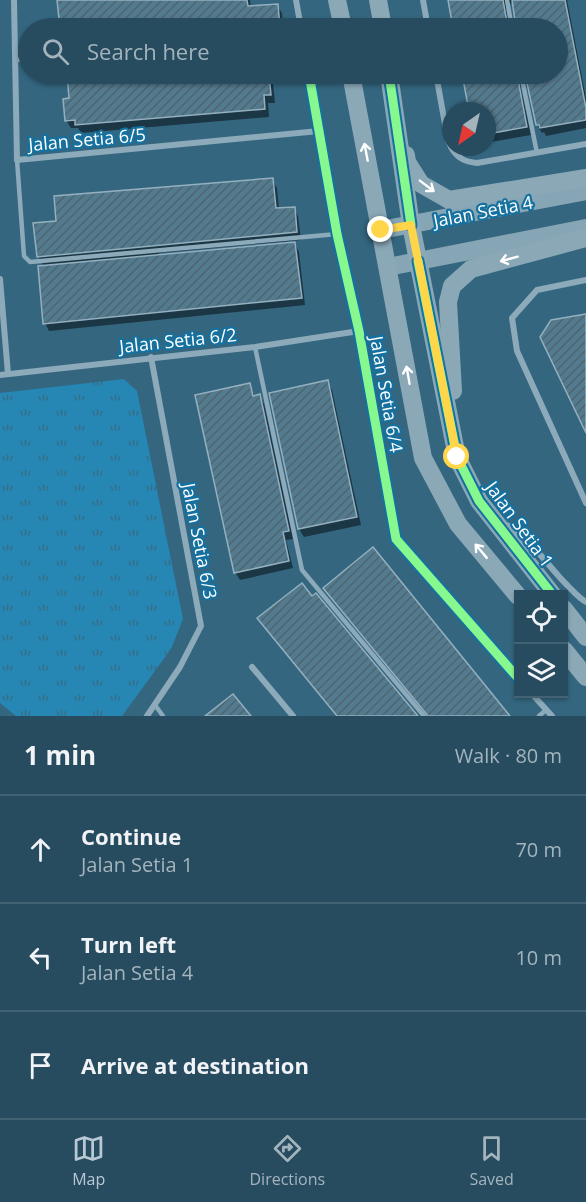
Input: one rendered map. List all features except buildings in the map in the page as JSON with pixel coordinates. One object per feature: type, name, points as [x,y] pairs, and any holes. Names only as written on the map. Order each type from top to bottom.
[{"type":"main road","points":[[337,0],[341,18]]},
{"type":"main road","points":[[353,84],[423,458],[458,524],[514,590]]},
{"type":"main road","name":"Jalan Setia 1","points":[[391,84],[411,225],[457,457],[479,501],[549,590]]},
{"type":"main road","points":[[392,84],[407,162],[421,184],[449,200],[586,178]]},
{"type":"main road","points":[[457,457],[448,302],[452,286],[471,269],[586,238]]},
{"type":"main road","points":[[568,614],[586,637]]},
{"type":"main road","points":[[568,655],[586,678]]},
{"type":"street","name":"Jalan Setia 6/5","points":[[14,0],[17,160],[319,131]]},
{"type":"street","points":[[296,0],[299,18]]},
{"type":"street","points":[[423,0],[426,18]]},
{"type":"street","name":"Jalan Setia 6/4","points":[[311,84],[337,234],[359,331],[396,539],[514,672]]},
{"type":"street","points":[[438,84],[442,107]]},
{"type":"street","points":[[459,156],[466,162],[477,163],[586,144]]},
{"type":"street","name":"Jalan Setia 4","points":[[381,230],[586,191]]},
{"type":"street","name":"Jalan Setia 4","points":[[388,267],[586,228]]},
{"type":"street","points":[[0,279],[8,374]]},
{"type":"street","points":[[586,280],[537,290],[512,318],[517,351],[586,503]]},
{"type":"street","name":"Jalan Setia 6/2","points":[[0,375],[255,347],[359,331]]},
{"type":"street","name":"Jalan Setia 6/3","points":[[147,716],[180,667],[201,626],[151,357]]},
{"type":"street","points":[[495,522],[512,527],[551,570],[586,602]]},
{"type":"street","points":[[252,667],[293,716]]},
{"type":"street","points":[[536,698],[552,716]]},
{"type":"lane","points":[[507,0],[510,18]]},
{"type":"lane","points":[[523,84],[537,153]]},
{"type":"lane","points":[[17,160],[24,256],[30,262],[337,234]]},
{"type":"lane","points":[[255,347],[302,570],[424,716]]},
{"type":"lane","points":[[155,705],[163,716]]},
{"type":"lane","points":[[539,716],[546,710]]},
{"type":"green space","points":[[124,379],[137,391],[183,619],[171,649],[122,716],[16,716],[0,703],[0,393]]},
{"type":"cycle path","points":[[311,84],[337,234],[359,331],[396,539],[514,673]]},
{"type":"cycle path","points":[[390,84],[411,225]]},
{"type":"cycle path","points":[[418,261],[457,457],[479,501],[549,590]]},
{"type":"route","points":[[381,230],[411,225],[457,457]]}]
